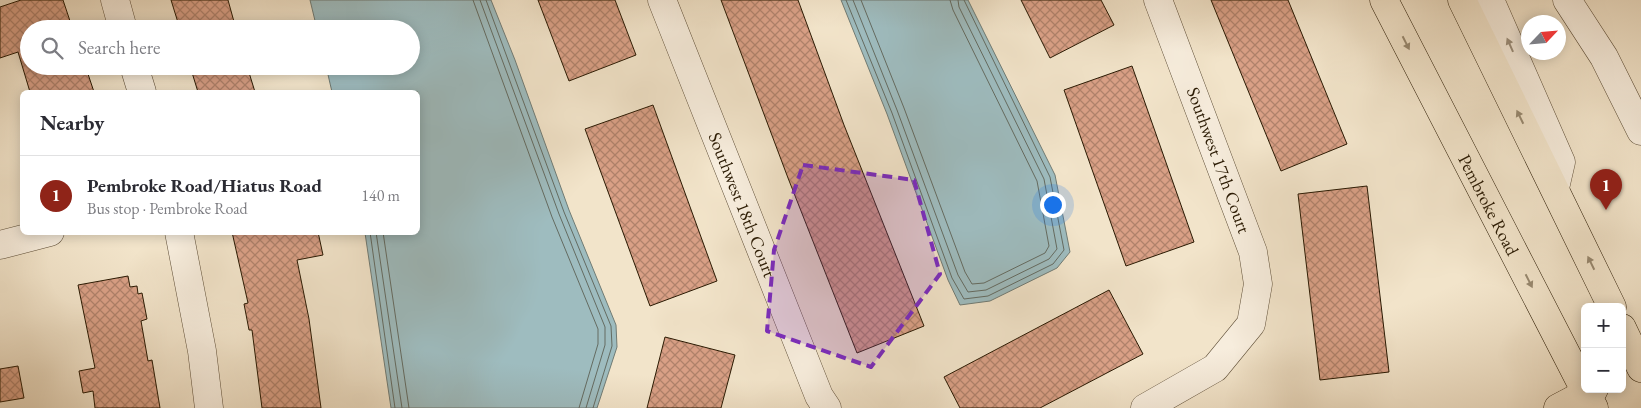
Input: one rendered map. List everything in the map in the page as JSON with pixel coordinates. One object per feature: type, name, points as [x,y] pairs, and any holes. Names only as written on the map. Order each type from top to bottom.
[{"type":"main road","name":"Pembroke Road","points":[[1384,0],[1592,397]]},
{"type":"main road","points":[[1462,0],[1610,303]]},
{"type":"main road","points":[[1626,336],[1641,367],[1626,374]]},
{"type":"main road","points":[[1558,408],[1592,397]]},
{"type":"street","points":[[115,0],[121,20]]},
{"type":"street","name":"Southwest 18th Court","points":[[662,0],[817,404]]},
{"type":"street","name":"Southwest 17th Court","points":[[1145,408],[1215,368],[1251,324],[1258,284],[1253,252],[1158,0]]},
{"type":"street","points":[[1490,0],[1561,162],[1554,188]]},
{"type":"street","points":[[1567,0],[1604,57],[1641,131]]},
{"type":"street","points":[[137,75],[141,90]]},
{"type":"street","points":[[0,245],[38,235]]},
{"type":"street","points":[[180,235],[202,351],[209,408]]},
{"type":"highlighted area","points":[[803,165],[914,180],[940,274],[871,367],[767,331],[774,250]]},
{"type":"water","points":[[310,0],[491,0],[515,60],[569,210],[616,325],[617,347],[597,408],[391,408],[365,235],[420,235],[420,90],[332,90],[328,75],[420,75],[420,20],[315,20]]},
{"type":"water","points":[[841,0],[968,0],[1055,175],[1070,252],[1057,268],[990,301],[960,305],[948,280],[887,114]]},
{"type":"building","points":[[21,0],[63,0],[70,20],[20,20],[20,59],[18,52],[0,58],[0,7]]},
{"type":"building","points":[[171,0],[228,0],[234,20],[177,20]]},
{"type":"building","points":[[538,0],[615,0],[636,55],[569,81]]},
{"type":"building","points":[[721,0],[798,0],[844,125],[924,326],[857,353]]},
{"type":"building","points":[[1021,0],[1101,0],[1114,25],[1050,58]]},
{"type":"building","points":[[1211,0],[1288,0],[1347,144],[1281,171]]},
{"type":"building","points":[[1132,66],[1194,242],[1126,266],[1064,90]]},
{"type":"building","points":[[25,75],[88,75],[93,90],[29,90]]},
{"type":"building","points":[[193,75],[250,75],[254,90],[197,90]]},
{"type":"building","points":[[653,105],[717,281],[650,306],[585,129]]},
{"type":"building","points":[[1367,186],[1389,372],[1320,380],[1298,194]]},
{"type":"building","points":[[233,235],[319,235],[323,255],[297,260],[309,319],[321,408],[262,408],[252,330],[249,330],[244,304],[248,303]]},
{"type":"building","points":[[128,276],[130,287],[137,286],[138,294],[142,293],[147,319],[141,321],[148,361],[152,360],[160,408],[95,408],[93,391],[83,393],[79,371],[95,368],[78,285]]},
{"type":"building","points":[[1109,290],[1143,354],[1040,408],[960,408],[944,377]]},
{"type":"building","points":[[665,337],[735,355],[721,408],[647,408]]},
{"type":"building","points":[[18,366],[24,398],[0,402],[0,369]]},
{"type":"place","name":"Pembroke Road/Hiatus Road","points":[[1606,210]]}]
